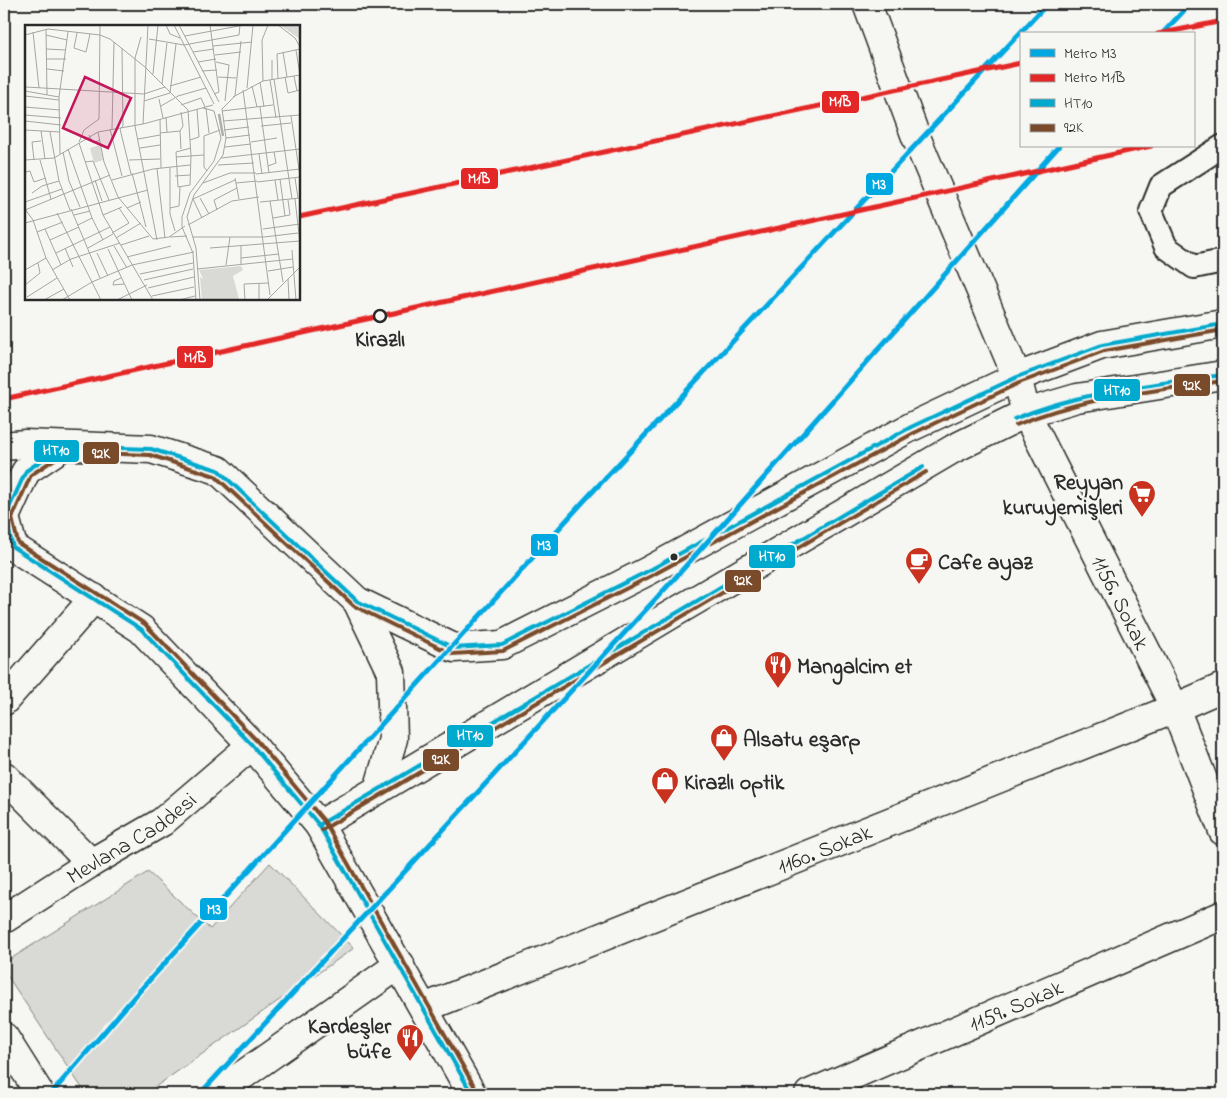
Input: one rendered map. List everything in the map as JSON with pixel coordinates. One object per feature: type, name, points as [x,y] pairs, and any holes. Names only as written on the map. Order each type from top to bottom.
[{"type":"main road","name":"1156. Sokak","points":[[867,4],[916,137],[1017,377],[1026,413],[1175,708],[1223,831]]},
{"type":"main road","points":[[4,446],[151,449],[218,470],[357,601],[454,648],[502,645],[648,571],[911,427],[1017,377],[1102,345],[1223,324]]},
{"type":"main road","points":[[319,825],[672,614],[953,450],[1026,413],[1077,398],[1223,375]]},
{"type":"main road","points":[[63,446],[26,471],[5,517],[8,544],[141,629],[252,745],[319,825],[400,964],[472,1094]]},
{"type":"main road","points":[[4,701],[94,598]]},
{"type":"main road","points":[[357,601],[391,672],[393,739],[378,790]]},
{"type":"main road","name":"1160. Sokak","points":[[424,1008],[1175,708],[1223,687]]},
{"type":"main road","name":"Mevlana Caddesi","points":[[4,919],[91,863],[162,822],[252,745]]},
{"type":"main road","points":[[4,776],[91,863]]},
{"type":"main road","name":"1159. Sokak","points":[[808,1094],[1223,915]]},
{"type":"main road","points":[[216,1094],[400,964]]},
{"type":"main road","points":[[4,1037],[40,1094]]},
{"type":"lane","points":[[1223,146],[1161,186],[1151,211],[1166,247],[1194,267],[1223,261]]},
{"type":"shaded area","points":[[270,863],[354,948],[145,1094],[86,1094],[4,971],[4,963],[148,872],[210,929]]},
{"type":"metro line","name":"M3","points":[[1021,32],[1047,4]]},
{"type":"metro line","name":"M3","points":[[1164,32],[1190,4]]},
{"type":"metro line","name":"M1B","points":[[1168,32],[1223,21]]},
{"type":"metro line","name":"M3","points":[[51,1094],[135,996],[583,502],[1020,33]]},
{"type":"metro line","name":"M1B","points":[[300,217],[1020,63]]},
{"type":"metro line","name":"M3","points":[[200,1094],[675,578],[1057,148]]},
{"type":"metro line","name":"M1B","points":[[4,399],[1142,148]]},
{"type":"transit line","name":"HT10","points":[[472,1094],[319,825],[252,745],[141,629],[13,547],[5,517],[26,471],[63,446],[151,449],[218,470],[357,601],[454,648],[502,645],[648,571],[911,427],[1017,377],[1102,345],[1223,324]]},
{"type":"transit line","name":"92K","points":[[477,1091],[324,821],[257,741],[145,624],[18,543],[12,518],[31,475],[65,452],[150,455],[215,476],[354,606],[452,654],[503,651],[651,576],[914,433],[1019,383],[1104,351],[1223,330]]},
{"type":"transit line","name":"HT10","points":[[1014,419],[1039,409],[1091,395],[1223,375]]},
{"type":"transit line","name":"92K","points":[[1016,425],[1041,415],[1092,401],[1223,381]]},
{"type":"transit line","name":"HT10","points":[[319,825],[923,467]]},
{"type":"transit line","name":"92K","points":[[322,830],[926,472]]},
{"type":"place","name":"Kirazlı","points":[[380,316]]},
{"type":"place","name":"Reyyan kuruyemişleri","points":[[1142,518]]},
{"type":"place","name":"Cafe ayaz","points":[[919,585]]},
{"type":"place","name":"Mangalcim et","points":[[778,689]]},
{"type":"place","name":"Alsatu eşarp","points":[[724,762]]},
{"type":"place","name":"Kirazlı optik","points":[[665,805]]},
{"type":"place","name":"Kardeşler büfe","points":[[410,1062]]}]
